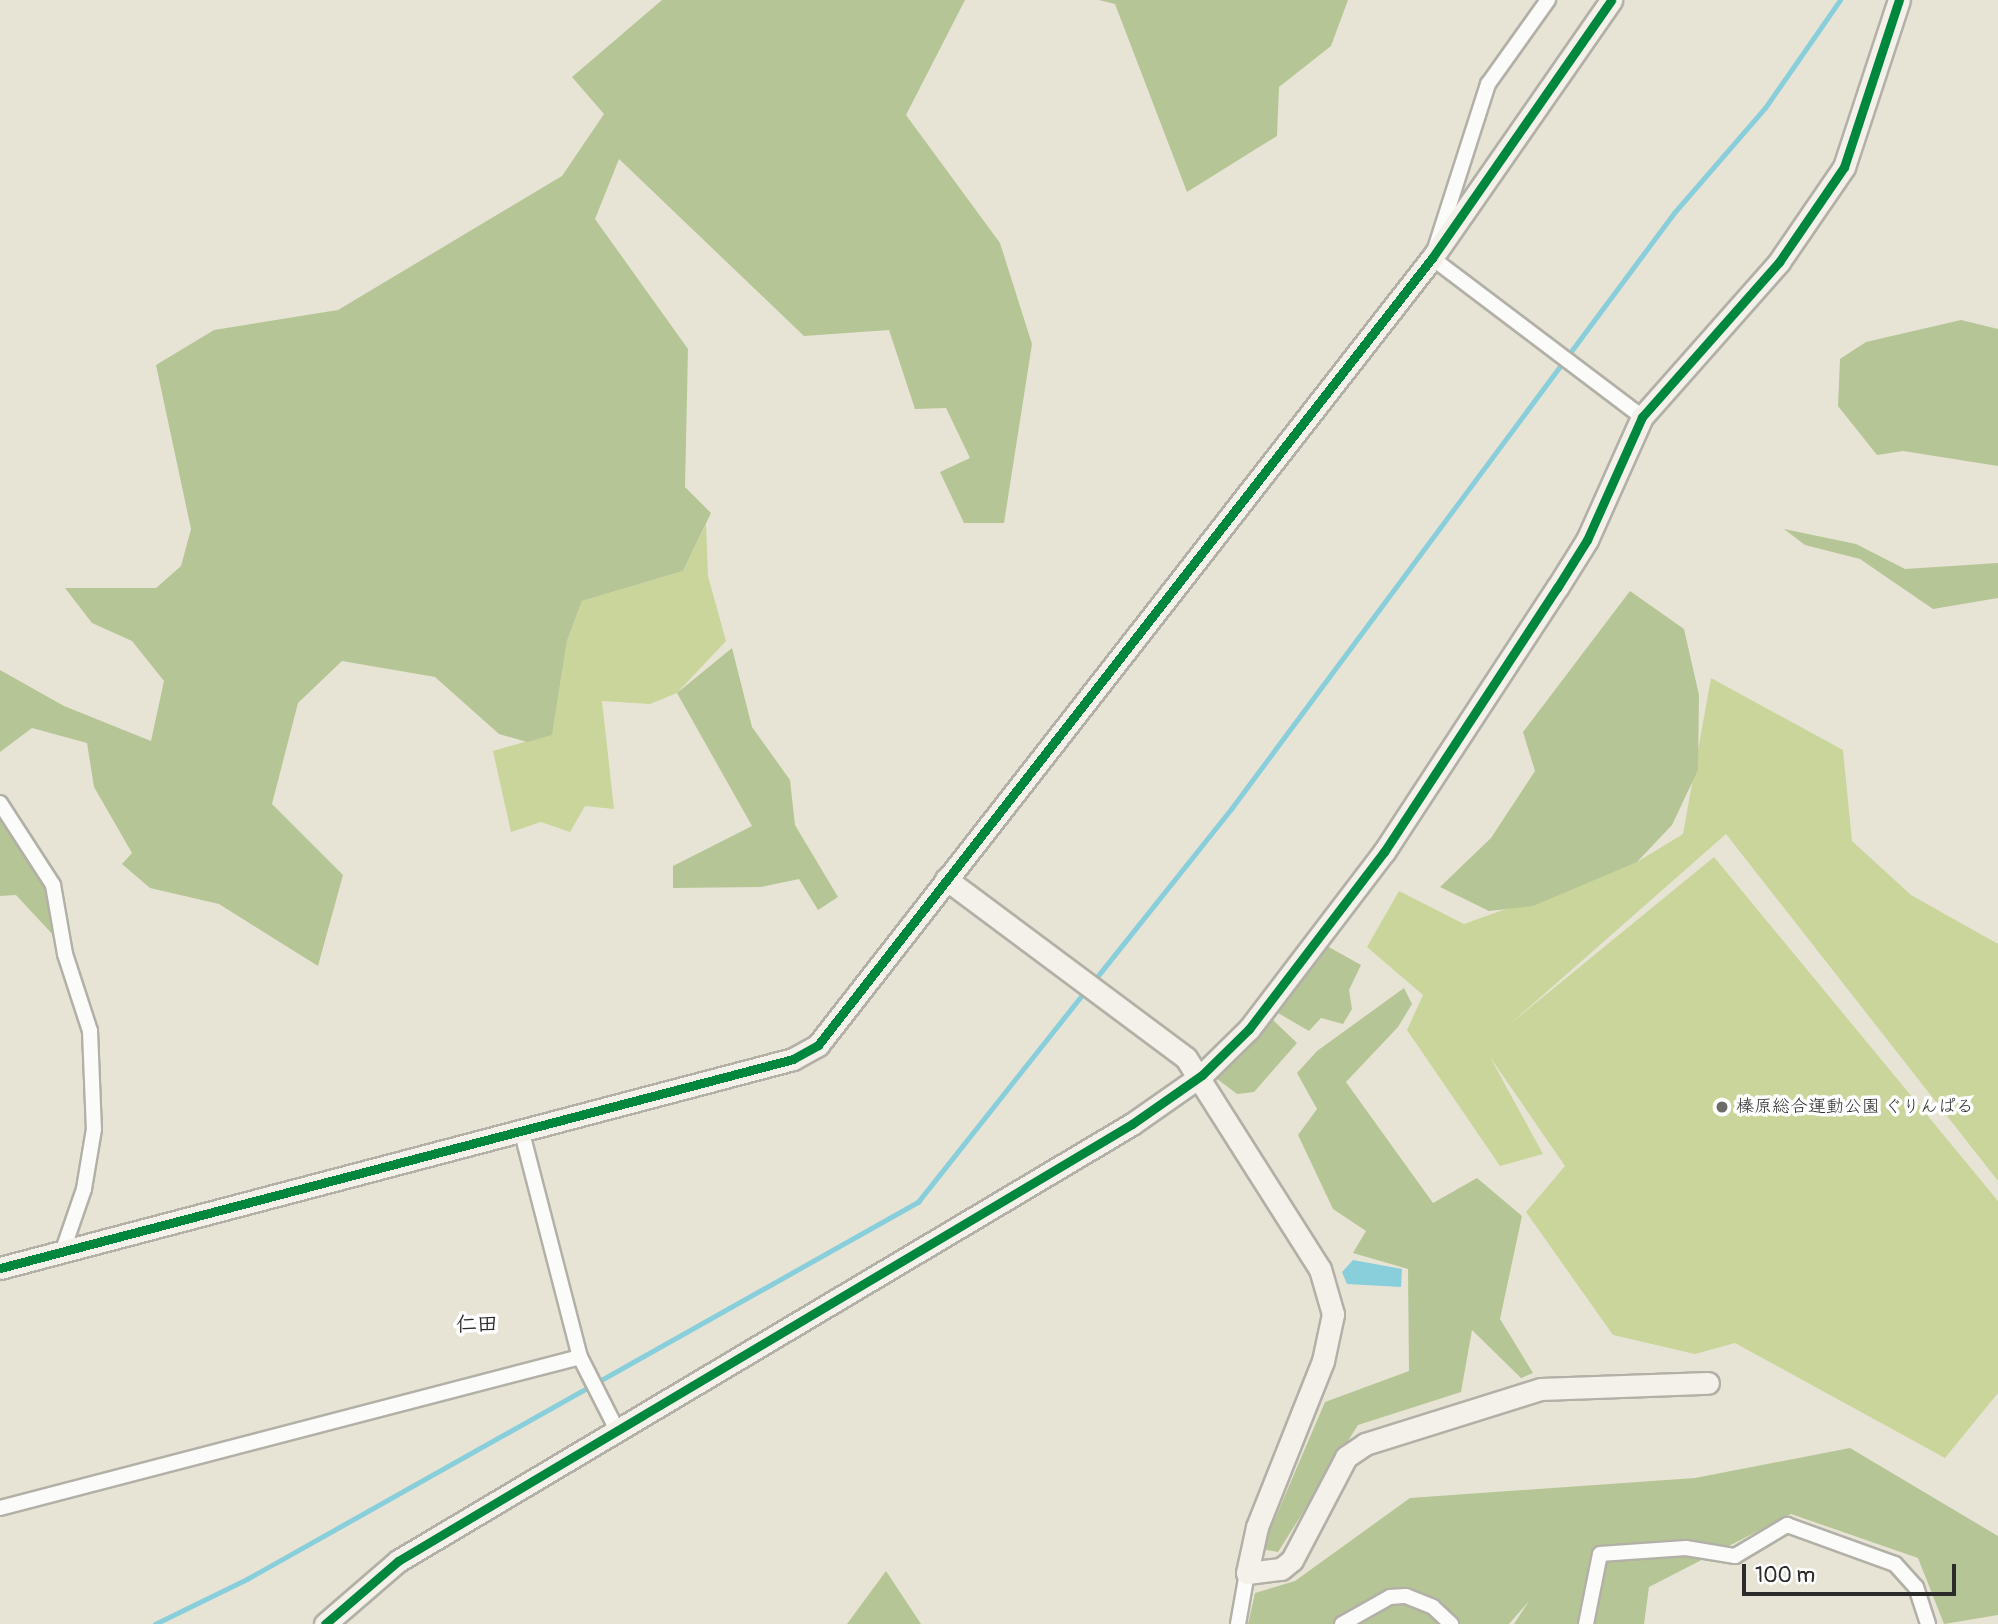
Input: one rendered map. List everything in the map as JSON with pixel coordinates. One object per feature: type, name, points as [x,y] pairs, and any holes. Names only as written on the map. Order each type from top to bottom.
[{"type":"street","points":[[1432,258],[1488,84],[1548,0]]},
{"type":"street","points":[[0,1268],[522,1133],[793,1059],[818,1045],[1432,258],[1611,0]]},
{"type":"street","points":[[325,1624],[398,1561],[616,1429],[854,1293],[1202,1075],[1249,1029],[1384,852],[1587,540],[1642,417],[1779,262],[1844,167],[1899,0]]},
{"type":"street","points":[[1432,258],[1642,417]]},
{"type":"street","points":[[0,803],[53,885],[65,954],[90,1031],[94,1129],[84,1189],[62,1253]]},
{"type":"street","points":[[946,878],[1202,1075],[1320,1269],[1332,1314],[1323,1361],[1257,1527],[1238,1624]]},
{"type":"street","points":[[522,1133],[580,1357],[616,1429]]},
{"type":"street","points":[[0,1508],[580,1357]]},
{"type":"street","points":[[1247,1573],[1281,1569],[1292,1560],[1346,1457],[1365,1444],[1541,1389],[1708,1383]]},
{"type":"street","points":[[1586,1624],[1600,1555],[1686,1548],[1735,1556],[1787,1525],[1895,1564],[1916,1587],[1928,1624]]},
{"type":"street","points":[[1342,1624],[1390,1597],[1406,1596],[1433,1607],[1451,1624]]},
{"type":"green space","points":[[662,0],[965,0],[906,115],[1000,243],[1032,344],[1004,523],[964,523],[940,472],[970,458],[946,408],[915,409],[889,330],[804,336],[619,159],[595,219],[688,349],[685,487],[711,513],[683,571],[582,601],[567,641],[552,735],[527,742],[499,734],[435,677],[342,661],[298,703],[272,804],[343,875],[318,966],[219,904],[150,888],[122,864],[132,853],[94,787],[87,743],[32,728],[0,752],[0,670],[64,706],[151,741],[164,681],[132,641],[92,623],[65,588],[156,588],[181,566],[191,529],[156,365],[214,330],[338,310],[562,176],[604,114],[572,77]]},
{"type":"green space","points":[[1099,0],[1348,0],[1331,46],[1279,87],[1277,136],[1187,192],[1115,4]]},
{"type":"green space","points":[[1961,320],[1998,329],[1998,466],[1903,451],[1877,455],[1838,406],[1840,359],[1866,342]]},
{"type":"green space","points":[[706,524],[708,576],[726,641],[677,693],[650,704],[602,701],[614,809],[585,806],[570,832],[541,822],[511,832],[493,751],[552,734],[567,641],[582,601],[683,571]]},
{"type":"green space","points":[[1784,529],[1856,544],[1905,569],[1998,563],[1998,598],[1933,609],[1860,559],[1805,545]]},
{"type":"green space","points":[[1630,591],[1684,629],[1699,695],[1698,770],[1672,825],[1637,862],[1533,906],[1489,911],[1440,887],[1491,838],[1535,771],[1523,732]]},
{"type":"green space","points":[[732,648],[752,727],[790,780],[795,825],[838,897],[818,910],[799,879],[761,887],[673,888],[673,866],[752,826],[677,693]]},
{"type":"green space","name":"榛原総合運動公園 ぐりんぱる","points":[[1711,678],[1843,750],[1852,841],[1911,895],[1998,944],[1998,1181],[1726,834],[1510,1024],[1714,857],[1998,1201],[1998,1393],[1945,1458],[1735,1343],[1695,1354],[1613,1335],[1526,1212],[1565,1166],[1490,1057],[1543,1154],[1500,1166],[1407,1030],[1423,995],[1367,947],[1399,891],[1464,924],[1637,862],[1683,834]]},
{"type":"green space","points":[[0,813],[50,898],[54,936],[16,895],[0,896]]},
{"type":"green space","points":[[1327,946],[1361,965],[1349,990],[1352,1009],[1343,1024],[1321,1018],[1309,1031],[1278,1013]]},
{"type":"green space","points":[[1404,988],[1412,1004],[1398,1027],[1346,1082],[1433,1203],[1477,1178],[1522,1216],[1500,1319],[1533,1373],[1521,1378],[1472,1330],[1461,1392],[1358,1425],[1278,1552],[1262,1549],[1325,1402],[1409,1371],[1408,1269],[1353,1253],[1366,1231],[1333,1209],[1298,1135],[1317,1109],[1297,1073],[1317,1051]]},
{"type":"green space","points":[[1273,1020],[1297,1043],[1254,1092],[1237,1094],[1212,1075]]},
{"type":"green space","points":[[1850,1448],[1998,1536],[1998,1615],[1944,1624],[1918,1558],[1791,1514],[1649,1587],[1644,1624],[1514,1624],[1529,1601],[1509,1624],[1248,1624],[1255,1593],[1295,1581],[1410,1498],[1695,1478]]},
{"type":"green space","points":[[886,1571],[921,1624],[847,1624]]},
{"type":"water","points":[[1353,1260],[1402,1269],[1401,1287],[1347,1284],[1342,1272]]},
{"type":"waterway","points":[[1093,982],[1231,809],[1674,213],[1765,108],[1840,0]]},
{"type":"waterway","points":[[155,1624],[247,1579],[918,1202],[1085,991]]},
{"type":"cycle path","points":[[0,1268],[793,1059],[818,1045],[1432,258],[1611,0]]},
{"type":"cycle path","points":[[325,1624],[398,1561],[1132,1124],[1202,1075],[1249,1029],[1384,852],[1557,588],[1587,540],[1642,417],[1779,262],[1844,167],[1899,0]]},
{"type":"place","name":"榛原総合運動公園 ぐりんぱる","points":[[1722,1107]]},
{"type":"district","name":"仁田","points":[[477,1325]]}]
